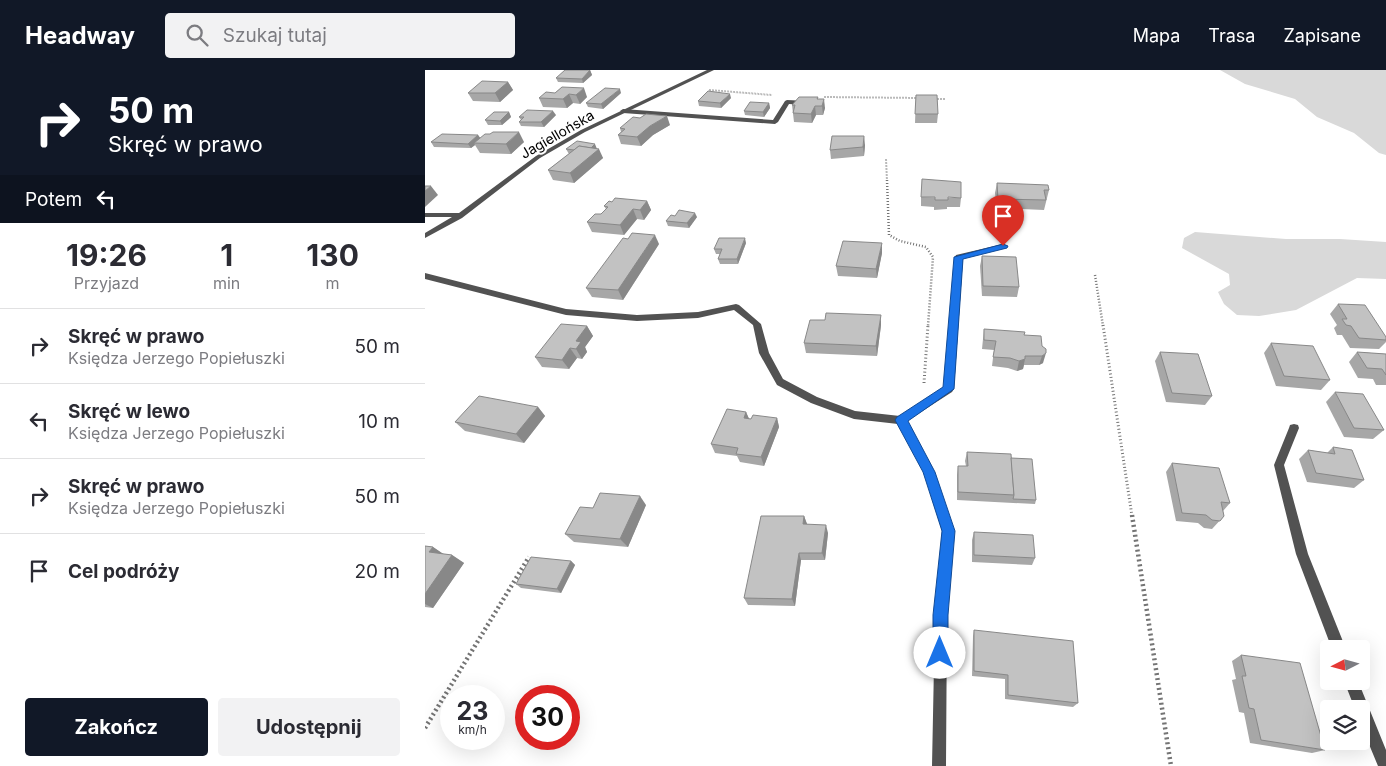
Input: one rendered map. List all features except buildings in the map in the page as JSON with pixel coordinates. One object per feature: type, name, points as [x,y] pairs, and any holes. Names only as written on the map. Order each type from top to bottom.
[{"type":"street","name":"Jagiellońska","points":[[425,236],[459,216],[539,157],[623,111],[711,70]]},
{"type":"street","points":[[623,111],[775,122],[787,102],[816,103]]},
{"type":"street","points":[[425,215],[459,216]]},
{"type":"street","points":[[425,276],[566,312],[637,318],[698,315],[736,306],[757,324],[763,353],[781,382],[814,400],[853,414],[901,420],[949,389],[959,257],[1003,246]]},
{"type":"street","points":[[901,420],[929,472],[948,531],[941,615],[939,766]]},
{"type":"street","points":[[1294,428],[1279,465],[1302,554],[1335,640]]},
{"type":"street","points":[[1355,690],[1385,766]]},
{"type":"path","points":[[886,159],[889,236],[898,242],[918,243],[931,252],[933,257],[923,406]]},
{"type":"path","points":[[1095,275],[1171,766]]},
{"type":"path","points":[[425,728],[529,557]]},
{"type":"shaded area","points":[[1220,70],[1386,70],[1386,155],[1379,153],[1354,133],[1317,117],[1295,99],[1245,84]]},
{"type":"shaded area","points":[[1195,232],[1286,239],[1340,239],[1386,242],[1386,279],[1357,278],[1296,310],[1259,316],[1237,315],[1224,304],[1218,292],[1230,285],[1229,274],[1182,248],[1184,238]]},
{"type":"route","points":[[940,653],[948,531],[929,472],[901,420],[949,389],[959,257],[1003,246]]}]
